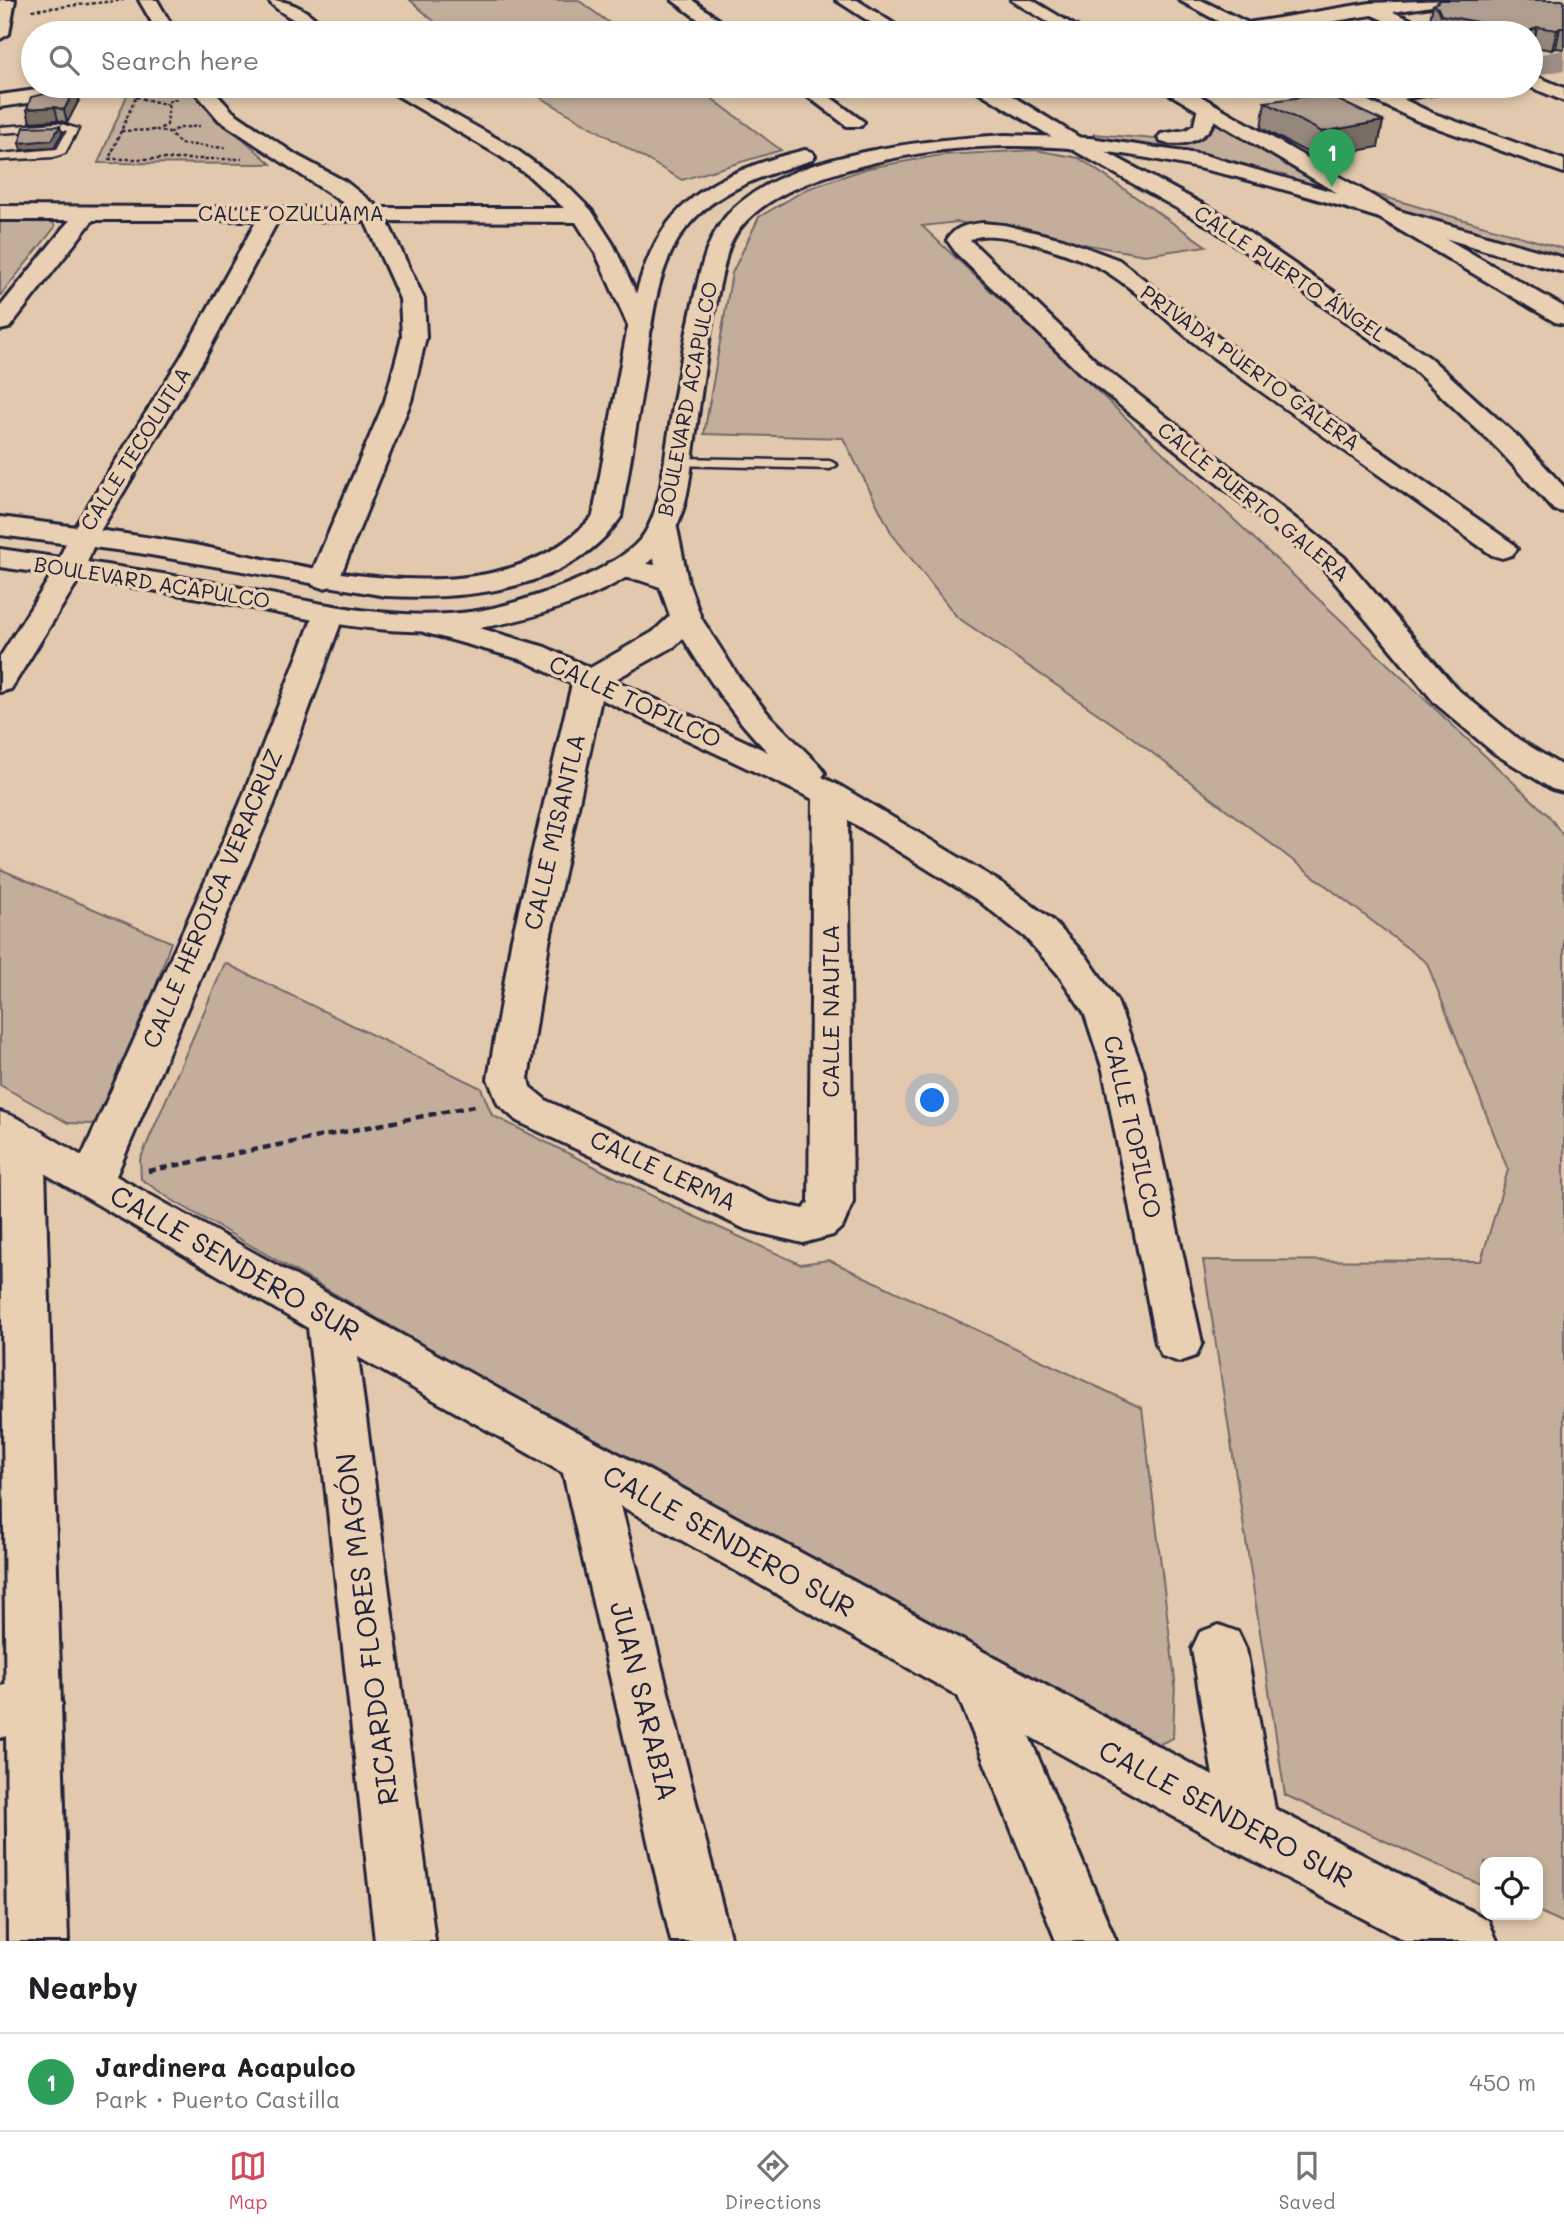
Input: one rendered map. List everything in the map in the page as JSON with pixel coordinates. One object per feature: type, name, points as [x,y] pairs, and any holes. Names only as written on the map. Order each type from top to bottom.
[{"type":"main road","points":[[149,0],[160,21]]},
{"type":"main road","points":[[277,0],[283,7],[307,21]]},
{"type":"main road","points":[[681,0],[711,21]]},
{"type":"main road","points":[[845,0],[879,21]]},
{"type":"main road","points":[[1020,0],[1057,21]]},
{"type":"main road","points":[[1188,0],[1229,21]]},
{"type":"main road","points":[[1352,0],[1400,21]]},
{"type":"main road","points":[[1305,21],[1438,0]]},
{"type":"main road","points":[[0,34],[5,7]]},
{"type":"main road","points":[[1543,70],[1553,68]]},
{"type":"main road","points":[[1543,85],[1564,95]]},
{"type":"main road","points":[[0,101],[22,98]]},
{"type":"main road","points":[[0,110],[42,98]]},
{"type":"main road","name":"CALLE HEROICA VERACRUZ","points":[[92,1182],[257,804],[327,597],[398,401],[414,337],[412,299],[373,214],[338,187],[267,145],[199,98]]},
{"type":"main road","points":[[411,98],[507,152],[557,187],[583,215],[602,243],[640,327]]},
{"type":"main road","points":[[820,98],[854,122]]},
{"type":"main road","name":"CALLE PUERTO ÁNGEL","points":[[1003,98],[1074,143],[1218,222],[1421,363],[1509,444],[1564,504]]},
{"type":"main road","points":[[1192,98],[1564,317]]},
{"type":"main road","points":[[1383,98],[1425,117],[1564,167]]},
{"type":"main road","points":[[1168,138],[1192,135],[1202,129],[1208,119],[1208,107]]},
{"type":"main road","points":[[1011,135],[1052,128],[1168,138],[1238,152],[1564,244]]},
{"type":"main road","name":"BOULEVARD ACAPULCO","points":[[0,558],[202,590],[327,597],[390,588],[461,588],[491,583],[539,568],[579,546],[596,532],[607,517],[640,327],[654,270],[673,231],[689,211],[721,189],[779,163],[831,149],[914,135],[1011,135]]},
{"type":"main road","points":[[1011,135],[1195,159],[1564,265]]},
{"type":"main road","name":"BOULEVARD ACAPULCO","points":[[0,526],[83,536],[434,625],[487,617],[545,603],[618,569],[650,546],[663,527],[677,462],[691,371],[720,242],[743,212],[772,193],[803,178],[856,162],[1011,135]]},
{"type":"main road","name":"CALLE OZULUAMA","points":[[0,213],[583,215]]},
{"type":"main road","points":[[0,323],[87,213]]},
{"type":"main road","name":"CALLE TECOLUTLA","points":[[0,682],[69,571],[83,536],[193,357],[271,214]]},
{"type":"main road","name":"PRIVADA PUERTO GALERA","points":[[978,228],[1059,244],[1110,264],[1218,349],[1502,549]]},
{"type":"main road","name":"CALLE PUERTO GALERA","points":[[978,228],[964,231],[958,240],[1079,359],[1334,563],[1446,696],[1506,746],[1564,782]]},
{"type":"main road","name":"CALLE TOPILCO","points":[[663,527],[673,582],[686,618],[727,683],[757,722],[830,794]]},
{"type":"main road","points":[[539,568],[644,571],[673,582]]},
{"type":"main road","points":[[589,681],[664,639],[686,618]]},
{"type":"main road","name":"CALLE TOPILCO","points":[[434,625],[543,658],[576,672],[589,681],[830,794],[992,893],[1039,929],[1072,965],[1103,1010],[1123,1070],[1179,1343]]},
{"type":"main road","name":"CALLE MISANTLA","points":[[514,1098],[508,1079],[530,943],[589,681]]},
{"type":"main road","name":"CALLE NAUTLA","points":[[817,1223],[827,1214],[831,1202],[830,794]]},
{"type":"main road","name":"CALLE LERMA","points":[[514,1098],[532,1111],[761,1217],[803,1226],[817,1223]]},
{"type":"main road","points":[[11,1158],[17,1708],[38,1941]]},
{"type":"main road","name":"CALLE SENDERO SUR","points":[[11,1158],[92,1182],[979,1681],[1466,1941]]},
{"type":"main road","name":"RICARDO FLORES MAGÓN","points":[[330,1318],[405,1941]]},
{"type":"main road","name":"JUAN SARABIA","points":[[585,1461],[701,1941]]},
{"type":"main road","points":[[1219,1648],[1250,1828]]},
{"type":"main road","points":[[979,1681],[1086,1941]]},
{"type":"lane","points":[[0,130],[58,126],[73,129],[60,144],[61,151],[44,156],[0,157]]},
{"type":"lane","points":[[677,462],[830,464]]},
{"type":"path","points":[[5,7],[125,0]]},
{"type":"path","points":[[136,98],[109,159],[242,159]]},
{"type":"path","points":[[140,98],[169,106]]},
{"type":"path","points":[[167,125],[169,101],[176,98]]},
{"type":"path","points":[[157,130],[167,125],[179,128],[201,126]]},
{"type":"path","points":[[169,133],[179,128]]},
{"type":"path","points":[[121,131],[157,130],[169,133],[181,144],[234,149]]},
{"type":"path","points":[[92,1182],[514,1098]]},
{"type":"shaded area","points":[[410,0],[578,0],[607,21],[434,21]]},
{"type":"shaded area","points":[[126,98],[197,98],[271,164],[98,163]]},
{"type":"shaded area","points":[[542,98],[711,98],[781,150],[682,180]]},
{"type":"shaded area","points":[[1224,120],[1323,179],[1564,249],[1564,258],[1236,164],[1179,150],[1089,140],[1094,134],[1168,140],[1195,138]]},
{"type":"shaded area","points":[[1035,150],[1079,158],[1206,246],[1145,255],[958,222],[922,226],[1549,816],[1564,837],[1564,1923],[1543,1913],[1543,1857],[1480,1857],[1480,1885],[1285,1795],[1203,1260],[1481,1261],[1508,1170],[1427,963],[1129,735],[957,617],[892,534],[843,438],[704,434],[732,273],[759,217],[807,189],[868,168],[942,155]]},
{"type":"shaded area","points":[[0,219],[45,219],[53,222],[55,227],[0,296]]},
{"type":"shaded area","points":[[0,869],[171,942],[112,1113],[91,1124],[68,1123],[0,1085]]},
{"type":"shaded area","points":[[225,963],[481,1088],[492,1115],[687,1213],[800,1264],[829,1260],[1142,1408],[1175,1680],[1173,1738],[1147,1750],[701,1505],[172,1200],[141,1179],[140,1160]]},
{"type":"building","points":[[1441,0],[1564,0],[1564,28],[1543,28],[1543,21],[1472,21],[1441,15],[1433,5]]},
{"type":"building","points":[[31,98],[70,98],[64,110],[55,107],[27,109]]},
{"type":"building","points":[[1295,98],[1334,98],[1383,121],[1322,132],[1265,102]]},
{"type":"building","points":[[60,126],[52,140],[19,143],[24,127]]},
{"type":"waterway","points":[[1543,64],[1564,60]]},
{"type":"place","name":"Jardinera Acapulco","points":[[1332,187]]}]
